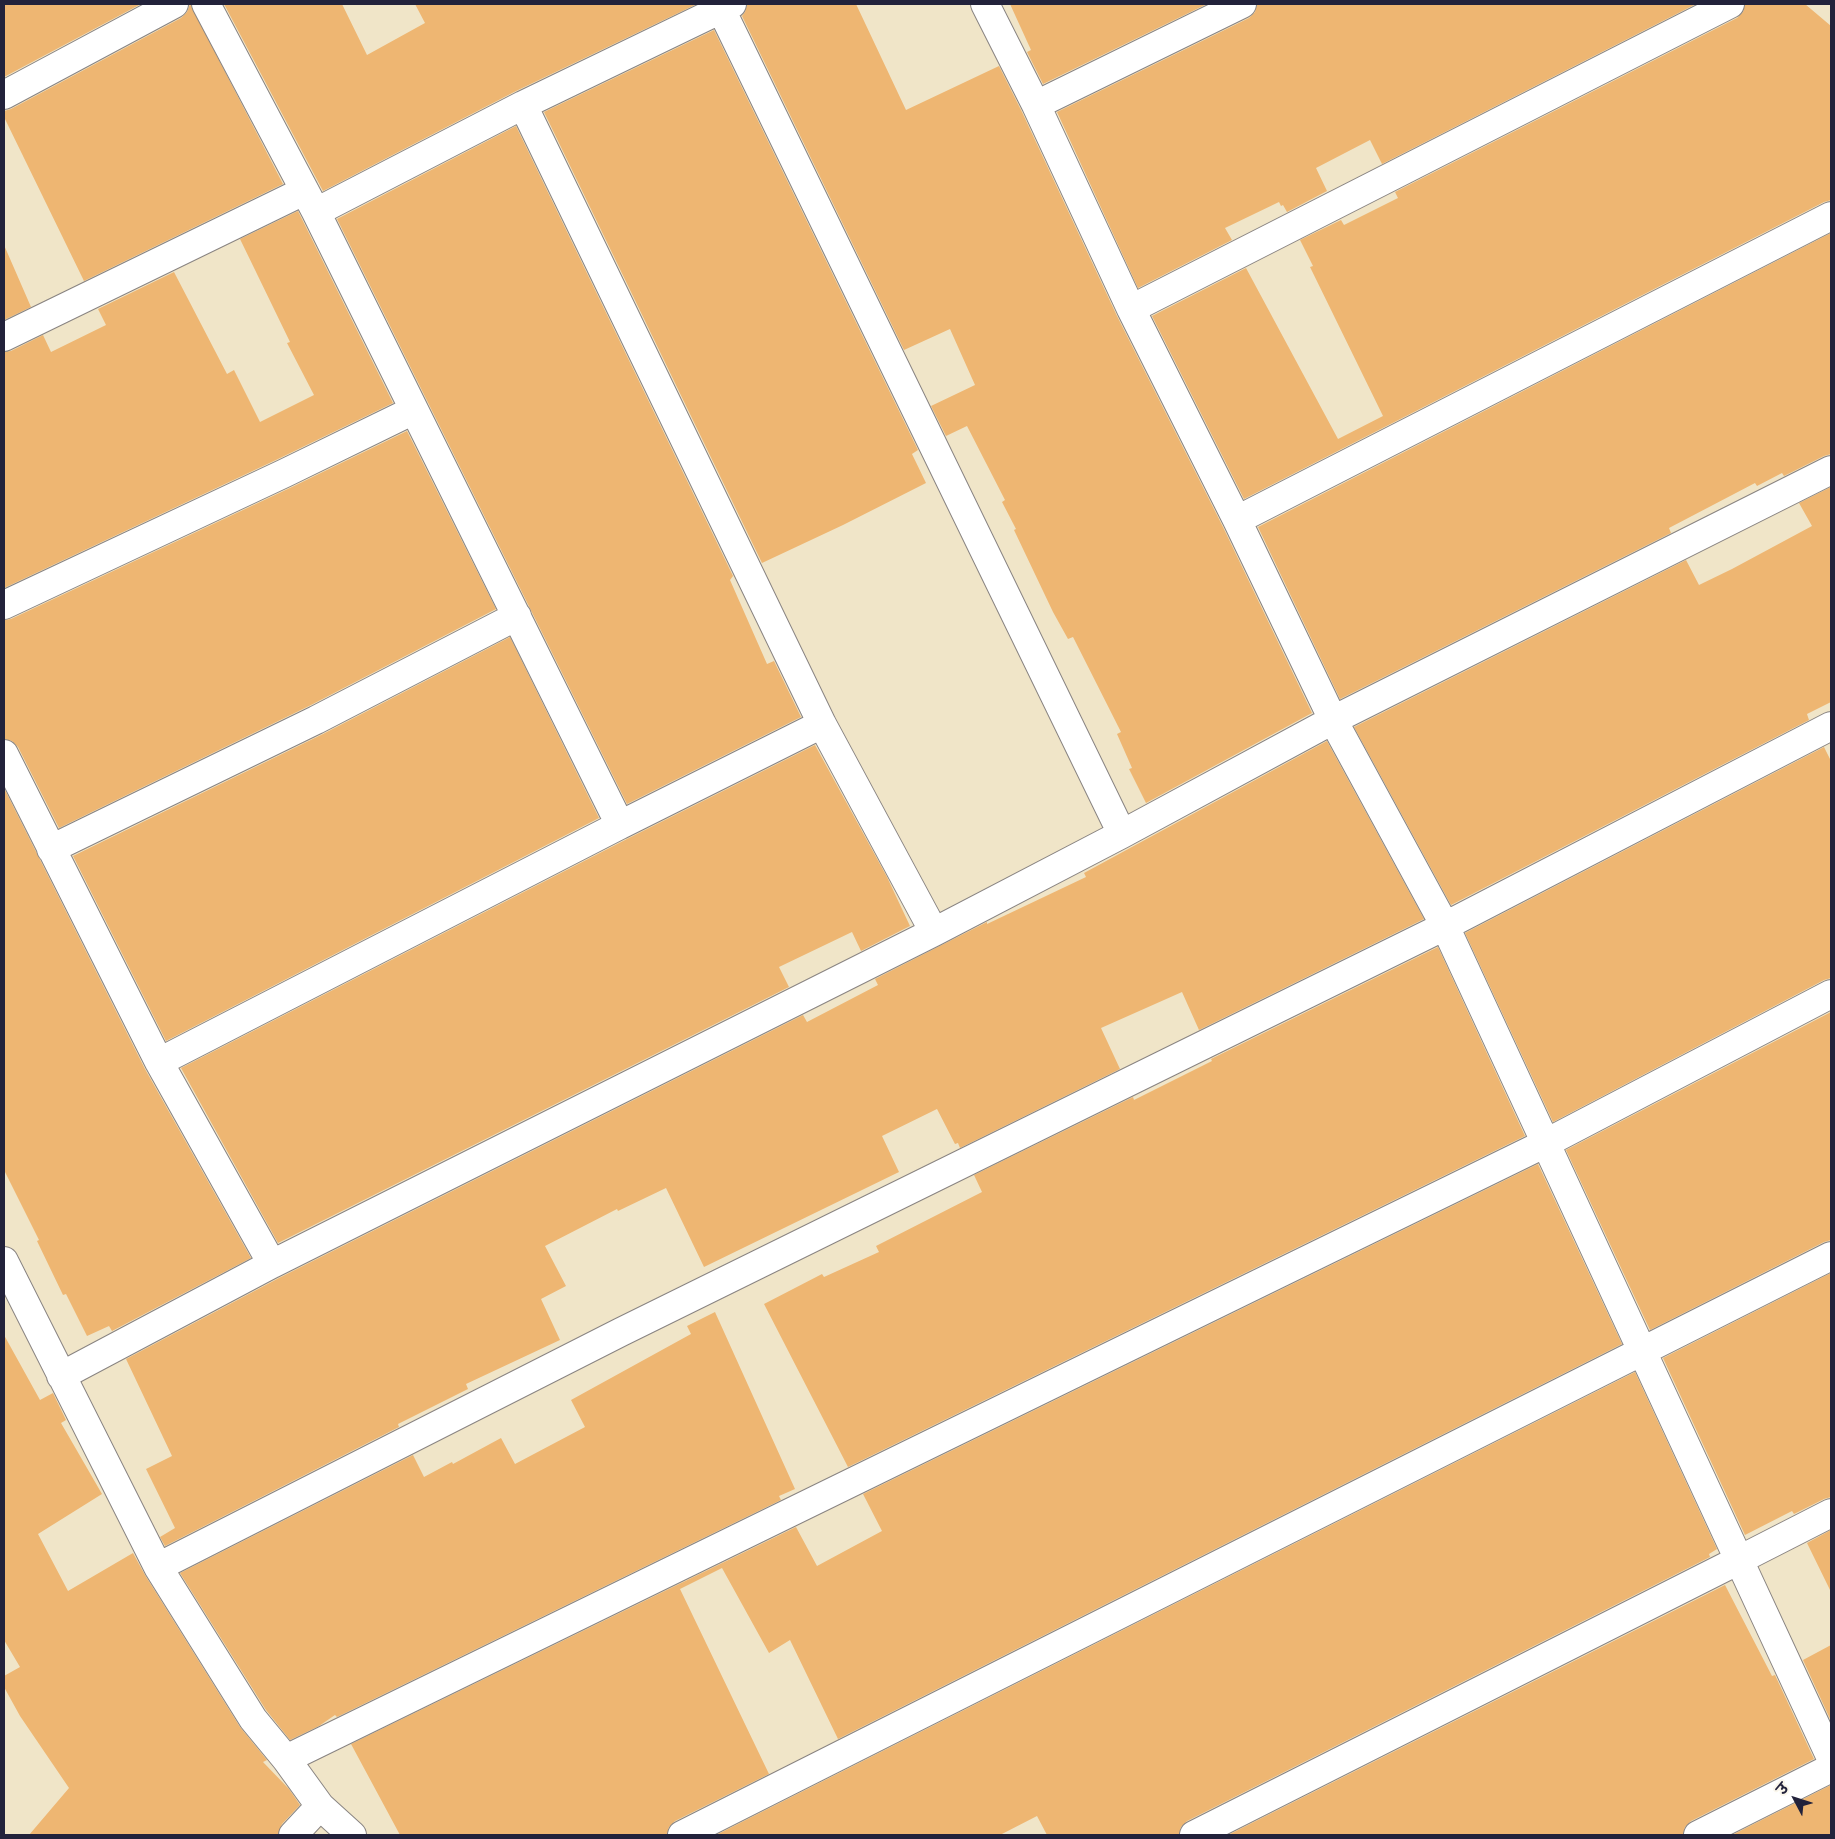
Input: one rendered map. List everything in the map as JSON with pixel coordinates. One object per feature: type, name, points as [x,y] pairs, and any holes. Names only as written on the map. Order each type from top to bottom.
[{"type":"street","points":[[4,95],[174,4]]},
{"type":"street","points":[[206,4],[310,201],[620,825]]},
{"type":"street","points":[[985,4],[1036,105],[1131,309],[1237,520],[1332,720],[1445,926],[1831,1758]]},
{"type":"street","points":[[1036,105],[1242,4]]},
{"type":"street","points":[[1131,309],[1730,4]]},
{"type":"street","points":[[4,337],[523,105],[726,6],[1122,834]]},
{"type":"street","points":[[523,105],[822,724],[934,932]]},
{"type":"street","points":[[1237,520],[1831,216]]},
{"type":"street","points":[[4,605],[286,473],[414,410]]},
{"type":"street","points":[[60,1376],[272,1264],[934,932],[1122,834],[1332,720],[1831,470]]},
{"type":"street","points":[[51,849],[316,720],[517,616]]},
{"type":"street","points":[[159,1062],[620,825],[822,724]]},
{"type":"street","points":[[158,1567],[621,1332],[1445,926],[1831,726]]},
{"type":"street","points":[[4,754],[159,1062],[272,1264]]},
{"type":"street","points":[[286,1759],[1546,1143],[1831,994]]},
{"type":"street","points":[[682,1835],[1831,1256]]},
{"type":"street","points":[[4,1261],[60,1376],[158,1567],[253,1719],[286,1759],[320,1806],[352,1835]]},
{"type":"street","points":[[1194,1835],[1831,1513]]},
{"type":"street","points":[[1698,1835],[1831,1768]]},
{"type":"street","points":[[293,1835],[320,1806]]},
{"type":"building","points":[[4,4],[141,4],[4,77]]},
{"type":"building","points":[[190,4],[283,184],[84,281],[4,117],[4,111],[181,18],[187,12]]},
{"type":"building","points":[[224,4],[342,4],[367,55],[425,23],[415,4],[697,4],[516,91],[323,191]]},
{"type":"building","points":[[747,4],[856,4],[906,110],[999,66],[1117,316],[1223,527],[1312,713],[1146,803],[1129,769],[1132,768],[1117,734],[1121,732],[1073,637],[1068,639],[1053,612],[1002,502],[1005,500],[967,426],[946,436],[931,406],[975,385],[950,329],[904,350],[742,16]]},
{"type":"building","points":[[1010,4],[1207,4],[1043,84],[1027,52],[1031,50]]},
{"type":"building","points":[[1257,4],[1696,4],[1382,164],[1370,140],[1316,168],[1327,191],[1287,212],[1279,202],[1225,228],[1232,240],[1138,288],[1057,112],[1249,18],[1255,12]]},
{"type":"building","points":[[1745,4],[1805,4],[1831,26],[1831,200],[1244,499],[1152,316],[1246,268],[1338,439],[1383,416],[1310,267],[1313,266],[1300,240],[1341,220],[1344,225],[1398,198],[1395,192],[1737,18],[1743,12]]},
{"type":"building","points":[[714,30],[918,450],[912,454],[926,483],[762,563],[544,112]]},
{"type":"building","points":[[516,126],[733,576],[730,580],[767,664],[774,661],[801,717],[627,804],[337,219]]},
{"type":"building","points":[[298,211],[393,403],[4,588],[4,352],[11,351],[43,335],[51,352],[106,325],[98,309],[174,272],[227,374],[234,370],[260,422],[314,395],[287,343],[290,342],[240,239]]},
{"type":"building","points":[[1831,233],[1831,454],[1784,476],[1782,473],[1757,486],[1755,483],[1669,528],[1671,533],[1340,699],[1258,527]]},
{"type":"building","points":[[4,245],[31,307],[4,320]]},
{"type":"building","points":[[407,431],[496,609],[309,706],[59,828],[18,747],[12,741],[4,739],[4,620],[11,619]]},
{"type":"building","points":[[1831,487],[1831,702],[1807,714],[1809,720],[1451,905],[1354,727],[1686,560],[1699,585],[1732,569],[1812,526],[1799,503]]},
{"type":"building","points":[[510,637],[599,818],[166,1041],[73,856],[323,734]]},
{"type":"building","points":[[1327,741],[1424,919],[1199,1030],[1182,992],[1101,1028],[1120,1069],[960,1148],[958,1143],[955,1144],[937,1109],[882,1136],[899,1172],[704,1267],[666,1188],[618,1211],[617,1209],[545,1246],[566,1286],[541,1299],[560,1340],[466,1384],[468,1389],[398,1424],[399,1427],[165,1546],[160,1537],[175,1528],[146,1469],[172,1456],[126,1359],[279,1278],[803,1015],[807,1022],[878,985],[875,979],[987,922],[987,924],[1086,877],[1084,873]]},
{"type":"building","points":[[815,745],[887,877],[910,926],[861,951],[852,932],[779,967],[789,987],[278,1243],[181,1068],[627,839]]},
{"type":"building","points":[[1824,747],[1831,761],[1831,978],[1553,1122],[1465,933]]},
{"type":"building","points":[[4,788],[145,1069],[251,1258],[112,1331],[109,1326],[87,1336],[66,1294],[63,1295],[37,1241],[39,1240],[4,1170]]},
{"type":"building","points":[[1438,947],[1525,1136],[848,1467],[764,1304],[822,1274],[824,1277],[879,1252],[876,1246],[982,1192],[974,1175],[1133,1097],[1134,1100],[1212,1061],[1211,1059]]},
{"type":"building","points":[[1831,1012],[1831,1240],[1650,1330],[1566,1150]]},
{"type":"building","points":[[1538,1164],[1622,1344],[838,1739],[790,1640],[769,1653],[722,1568],[680,1589],[769,1774],[675,1821],[669,1827],[667,1835],[400,1835],[351,1744],[796,1527],[817,1566],[882,1531],[863,1494]]},
{"type":"building","points":[[1831,1273],[1831,1497],[1794,1514],[1792,1511],[1745,1535],[1663,1358]]},
{"type":"building","points":[[715,1312],[795,1489],[779,1496],[781,1500],[337,1717],[335,1715],[319,1726],[290,1740],[266,1710],[180,1573],[413,1455],[424,1477],[452,1462],[453,1464],[501,1438],[515,1464],[585,1427],[571,1400],[691,1334],[687,1326]]},
{"type":"building","points":[[4,1335],[40,1400],[53,1393],[66,1420],[61,1423],[102,1494],[38,1534],[68,1591],[133,1553],[240,1727],[267,1760],[263,1762],[289,1789],[300,1805],[282,1824],[278,1835],[29,1835],[69,1788],[20,1716],[4,1687],[4,1676],[20,1667],[4,1640]]},
{"type":"building","points":[[1635,1372],[1717,1549],[1709,1554],[1710,1557],[1187,1821],[1181,1827],[1179,1835],[1047,1835],[1037,1816],[1000,1835],[716,1835]]},
{"type":"building","points":[[1831,1530],[1831,1592],[1807,1543]]},
{"type":"building","points":[[1725,1585],[1772,1676],[1775,1675],[1814,1759],[1691,1821],[1685,1827],[1683,1835],[1228,1835]]},
{"type":"building","points":[[1831,1645],[1831,1721],[1803,1660]]},
{"type":"building","points":[[1831,1785],[1831,1835],[1732,1835]]}]
